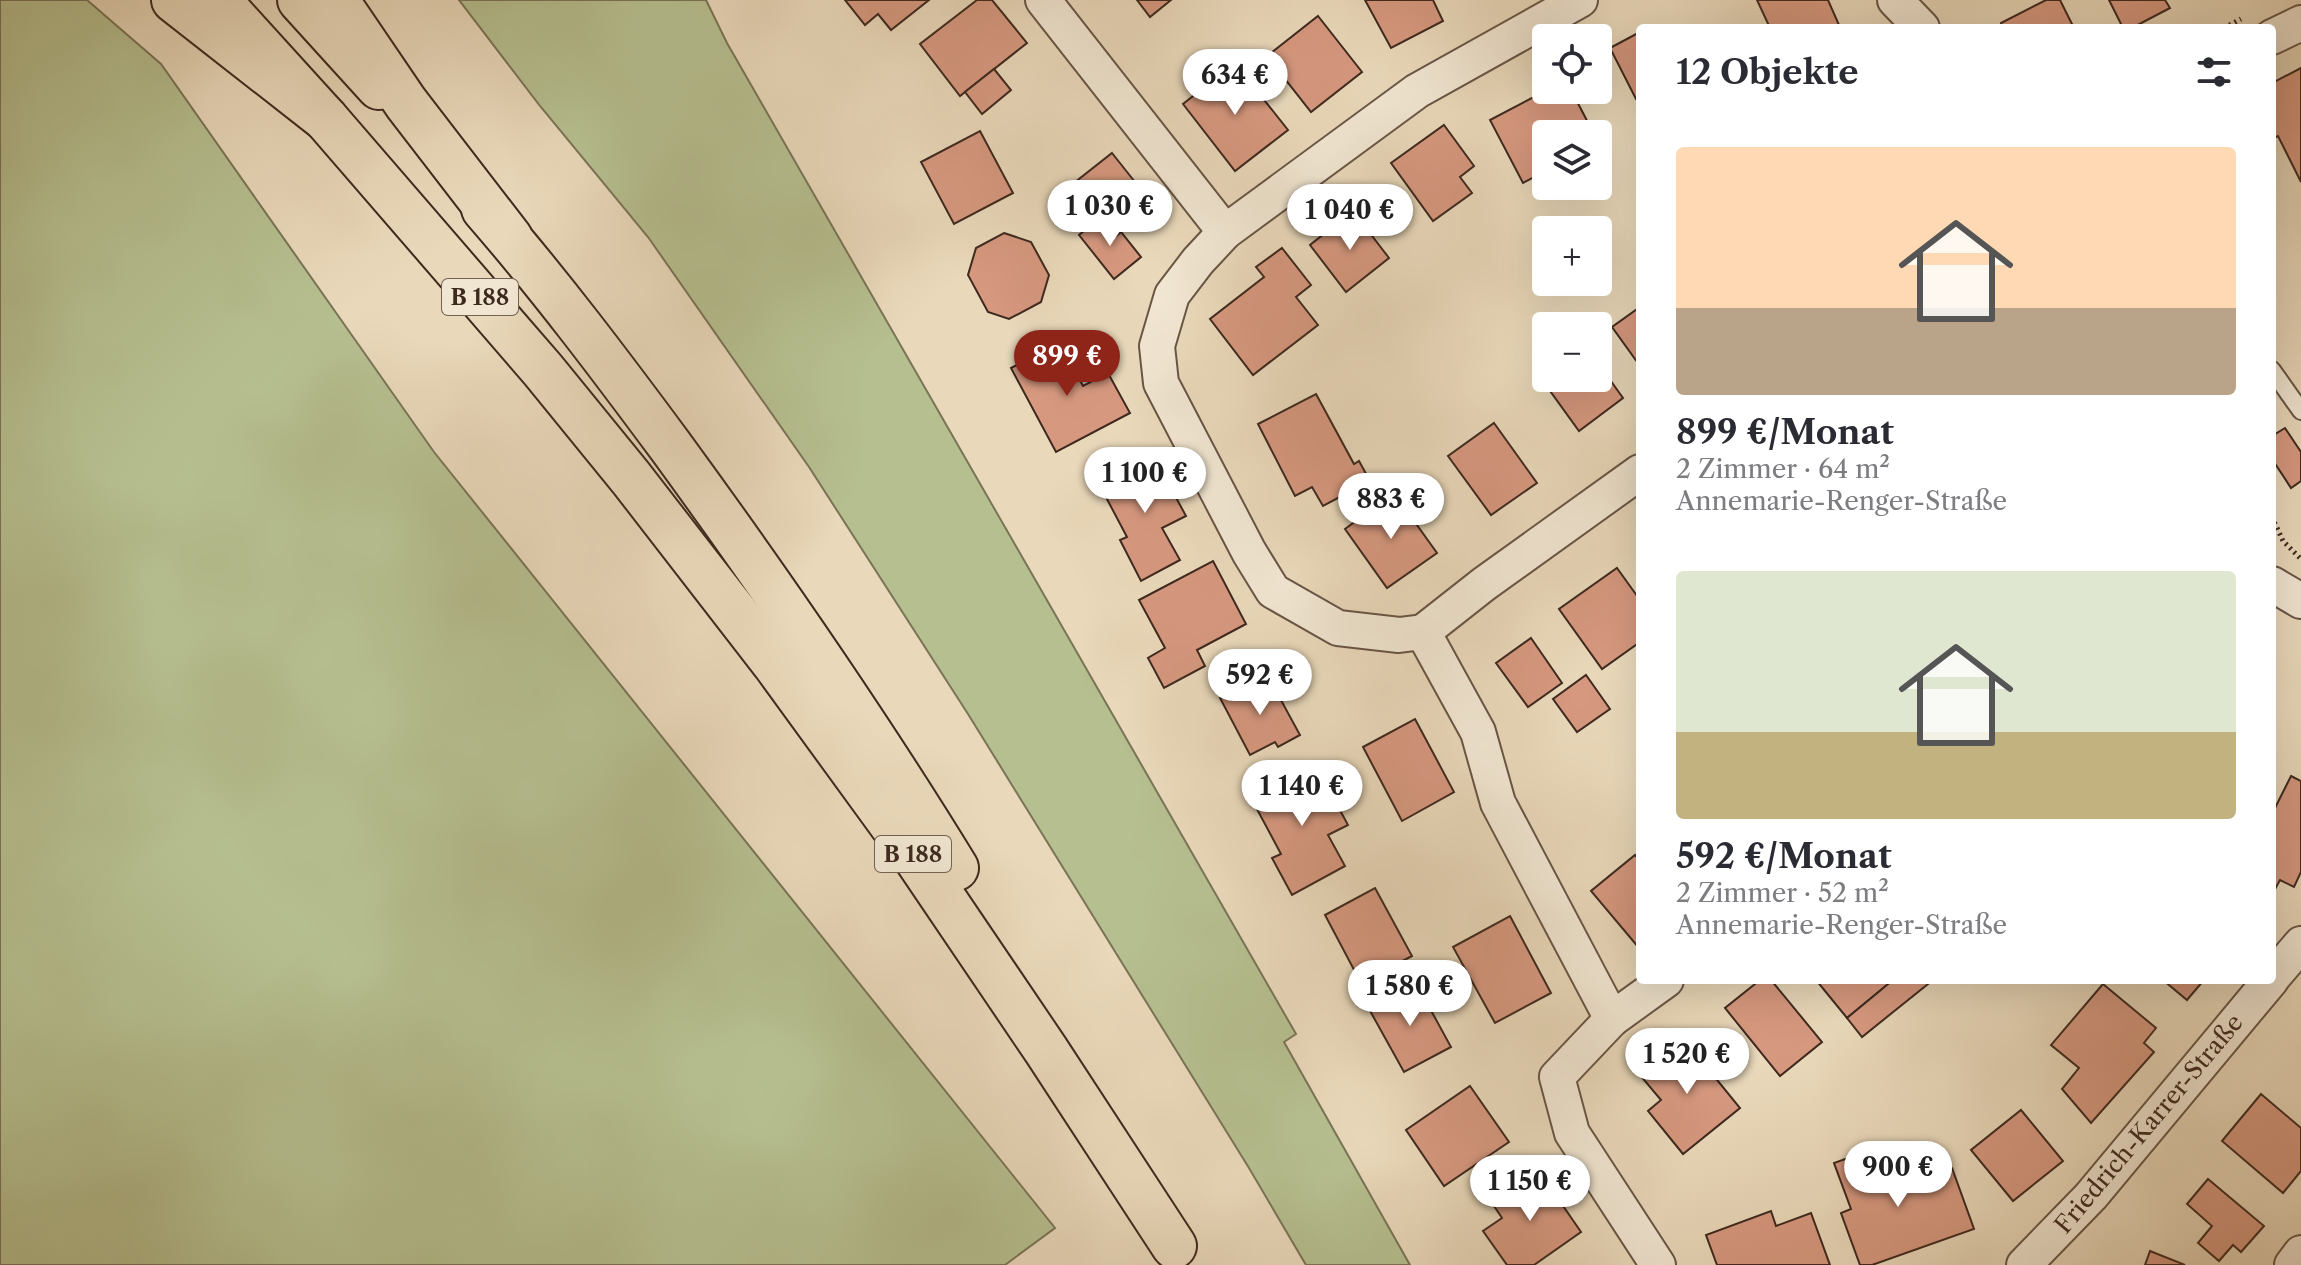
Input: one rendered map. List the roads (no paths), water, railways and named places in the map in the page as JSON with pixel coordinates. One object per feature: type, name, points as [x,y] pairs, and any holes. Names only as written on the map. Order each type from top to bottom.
[{"type":"main road","points":[[174,0],[326,119]]},
{"type":"main road","name":"B 188","points":[[218,0],[326,119],[543,370],[775,664],[914,855],[1179,1256]]},
{"type":"main road","name":"B 188","points":[[300,0],[510,238],[629,390],[783,602],[910,795],[1007,952],[1179,1256]]},
{"type":"main road","points":[[336,0],[406,103],[510,238]]},
{"type":"street","points":[[1043,0],[1225,232]]},
{"type":"street","points":[[1580,0],[1417,91],[1225,232],[1172,295],[1157,346],[1161,383],[1249,552],[1273,591],[1338,628],[1399,635],[1423,632],[1484,584],[1636,475]]},
{"type":"street","points":[[1895,0],[1918,24]]},
{"type":"street","points":[[2276,35],[2301,23]]},
{"type":"street","points":[[2276,586],[2301,601]]},
{"type":"street","points":[[1423,632],[1478,732],[1498,803],[1612,1019]]},
{"type":"street","name":"Friedrich-Karrer-Straße","points":[[2276,973],[2301,944]]},
{"type":"street","points":[[1658,1265],[1572,1133],[1557,1077],[1612,1019],[1660,984]]},
{"type":"street","name":"Friedrich-Karrer-Straße","points":[[2024,1265],[2091,1196],[2267,984]]},
{"type":"street","points":[[2292,1265],[2301,1253]]},
{"type":"lane","points":[[2276,376],[2301,411]]}]
